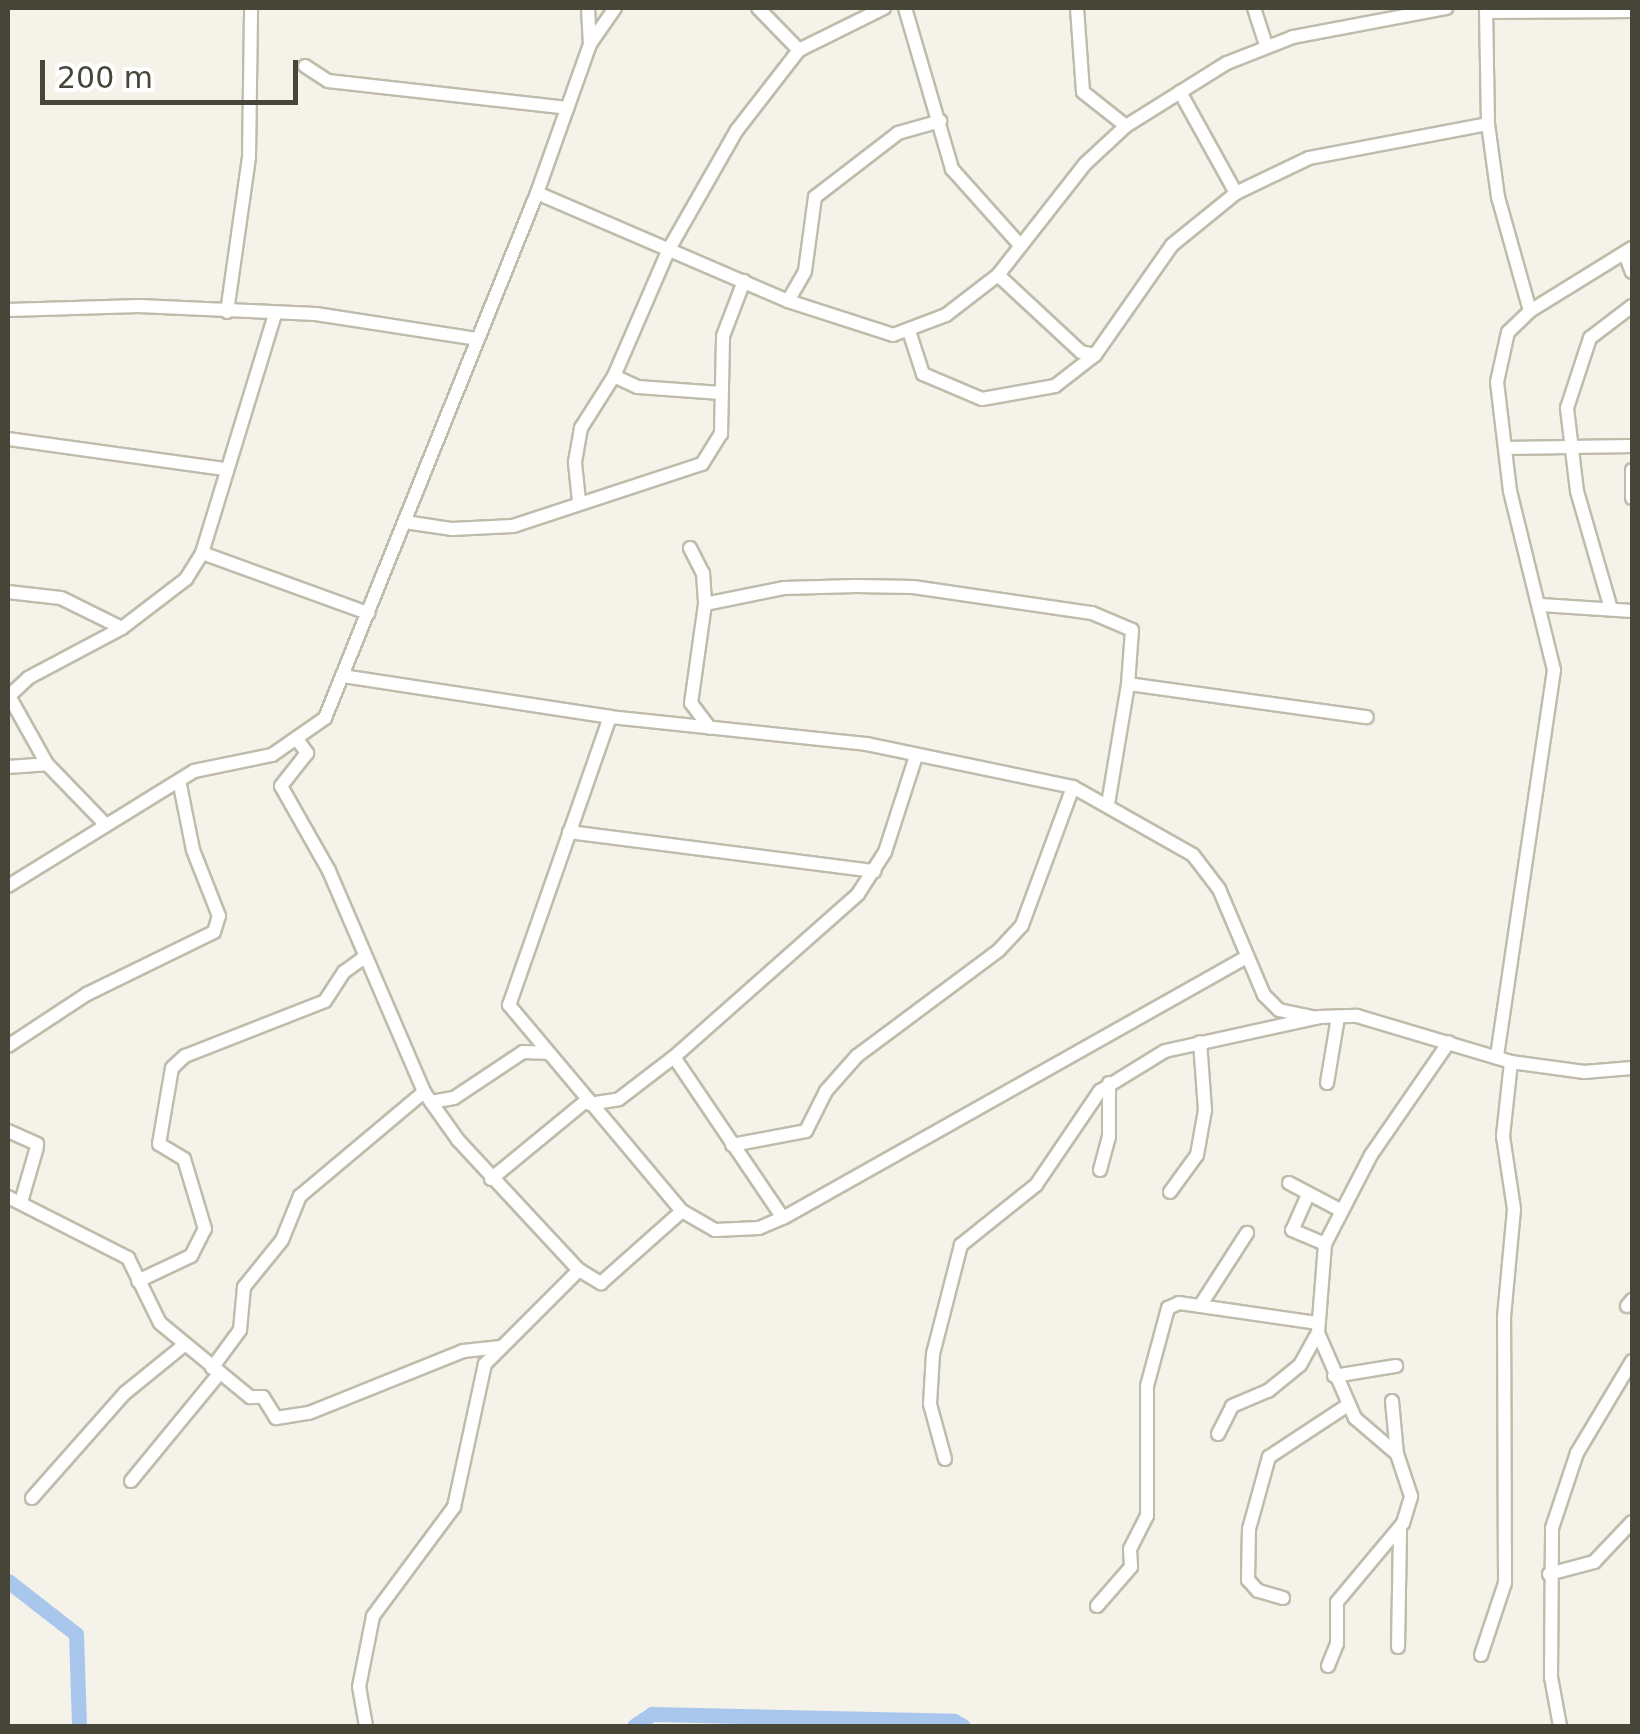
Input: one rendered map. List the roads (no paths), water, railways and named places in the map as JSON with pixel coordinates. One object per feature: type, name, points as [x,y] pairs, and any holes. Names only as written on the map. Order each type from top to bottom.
[{"type":"street","points":[[226,312],[250,157],[251,8]]},
{"type":"street","points":[[588,8],[590,44]]},
{"type":"street","points":[[8,886],[179,780],[299,742],[326,718],[537,193],[590,44],[615,8]]},
{"type":"street","points":[[758,8],[799,50]]},
{"type":"street","points":[[579,502],[576,444],[588,411],[614,376],[669,250],[737,130],[799,50],[884,8]]},
{"type":"street","points":[[905,8],[959,182],[1020,245]]},
{"type":"street","points":[[1077,8],[1083,92],[1126,126]]},
{"type":"street","points":[[1254,8],[1266,45]]},
{"type":"street","points":[[537,193],[873,334],[909,331],[946,314],[998,275],[1086,164],[1126,126],[1180,92],[1266,45],[1368,15],[1446,8]]},
{"type":"street","points":[[1530,311],[1506,235],[1488,124],[1487,10],[1632,11]]},
{"type":"street","points":[[304,66],[328,81],[567,108]]},
{"type":"street","points":[[1180,92],[1236,192]]},
{"type":"street","points":[[788,301],[804,271],[815,198],[898,133],[940,121]]},
{"type":"street","points":[[909,331],[922,374],[982,399],[1055,386],[1095,355],[1172,245],[1236,192],[1309,158],[1488,124]]},
{"type":"street","points":[[1481,1655],[1506,1583],[1510,1412],[1504,1316],[1514,1208],[1503,1136],[1504,1060],[1549,739],[1554,670],[1510,491],[1498,364],[1508,332],[1530,311],[1628,251],[1632,272]]},
{"type":"street","points":[[998,275],[1081,352],[1095,355]]},
{"type":"street","points":[[406,522],[452,529],[514,526],[547,519],[579,502],[702,464],[721,434],[724,336],[744,281]]},
{"type":"street","points":[[8,310],[139,306],[276,314],[378,321],[478,339]]},
{"type":"street","points":[[1612,609],[1568,444],[1568,393],[1590,338],[1632,306]]},
{"type":"street","points":[[105,824],[47,764],[10,696],[28,678],[122,628],[181,584],[202,553],[224,469],[276,314]]},
{"type":"street","points":[[614,376],[638,387],[721,392]]},
{"type":"street","points":[[8,440],[224,469]]},
{"type":"street","points":[[1506,448],[1568,444],[1632,446]]},
{"type":"street","points":[[1632,470],[1632,498]]},
{"type":"street","points":[[690,548],[703,573],[705,604],[691,703],[711,729]]},
{"type":"street","points":[[202,553],[368,613]]},
{"type":"street","points":[[705,604],[784,588],[856,586],[1092,613],[1132,630],[1128,684],[1108,804]]},
{"type":"street","points":[[8,592],[61,598],[122,628]]},
{"type":"street","points":[[1541,605],[1632,612]]},
{"type":"street","points":[[343,676],[610,716],[860,743],[1073,787],[1170,839],[1210,872],[1245,958],[1274,1006],[1316,1018]]},
{"type":"street","points":[[1128,684],[1367,717]]},
{"type":"street","points":[[610,716],[509,997],[512,1010],[682,1211],[725,1230],[760,1228],[782,1218],[1245,958]]},
{"type":"street","points":[[299,742],[307,753],[281,786],[329,871],[362,959],[428,1097],[492,1179],[579,1270],[601,1283],[682,1211]]},
{"type":"street","points":[[492,1179],[588,1103],[619,1099],[794,955],[875,871],[916,756]]},
{"type":"street","points":[[8,766],[47,764]]},
{"type":"street","points":[[8,1046],[87,994],[214,932],[219,916],[193,850],[179,780]]},
{"type":"street","points":[[732,1145],[806,1131],[826,1092],[857,1056],[999,950],[1022,925],[1060,809],[1073,787]]},
{"type":"street","points":[[569,832],[875,871]]},
{"type":"street","points":[[138,1280],[192,1256],[205,1228],[184,1159],[176,1149],[159,1147],[172,1068],[186,1056],[325,1000],[344,972],[362,959]]},
{"type":"street","points":[[944,1460],[930,1400],[934,1338],[952,1264],[968,1234],[1036,1185],[1089,1102],[1109,1083],[1164,1051],[1316,1018],[1338,1017],[1382,1022],[1504,1060],[1584,1072],[1632,1068]]},
{"type":"street","points":[[1327,1083],[1338,1017]]},
{"type":"street","points":[[1170,1192],[1197,1154],[1204,1110],[1200,1042]]},
{"type":"street","points":[[1218,1434],[1232,1406],[1268,1391],[1300,1365],[1318,1328],[1325,1244],[1340,1210],[1449,1042]]},
{"type":"street","points":[[131,1482],[216,1371],[240,1330],[244,1287],[282,1240],[300,1196],[428,1097],[454,1098],[523,1052],[546,1052]]},
{"type":"street","points":[[674,1057],[782,1218]]},
{"type":"street","points":[[1100,1170],[1109,1137],[1109,1083]]},
{"type":"street","points":[[8,1131],[37,1145],[14,1200],[123,1254],[160,1324],[250,1398],[262,1396],[278,1418],[309,1413],[462,1350],[501,1347]]},
{"type":"street","points":[[1289,1184],[1307,1198],[1340,1210]]},
{"type":"street","points":[[1307,1198],[1292,1230],[1325,1244]]},
{"type":"street","points":[[1200,1306],[1247,1233]]},
{"type":"street","points":[[366,1726],[358,1688],[373,1616],[454,1508],[485,1364],[579,1270]]},
{"type":"street","points":[[1097,1606],[1130,1567],[1130,1549],[1146,1516],[1147,1386],[1168,1308],[1200,1306],[1318,1328]]},
{"type":"street","points":[[1318,1328],[1334,1376],[1360,1425],[1398,1454]]},
{"type":"street","points":[[32,1498],[126,1392],[184,1345]]},
{"type":"street","points":[[1560,1726],[1551,1677],[1552,1528],[1570,1470],[1632,1361]]},
{"type":"street","points":[[1334,1376],[1396,1366]]},
{"type":"street","points":[[1392,1400],[1398,1454],[1411,1496],[1400,1527],[1398,1647]]},
{"type":"street","points":[[1283,1598],[1258,1590],[1248,1580],[1249,1530],[1269,1457],[1348,1405]]},
{"type":"street","points":[[1549,1574],[1594,1562],[1632,1522]]},
{"type":"street","points":[[1328,1666],[1336,1644],[1336,1602],[1400,1527]]},
{"type":"waterway","points":[[8,1581],[76,1634],[79,1726]]},
{"type":"waterway","points":[[634,1726],[652,1714],[954,1721],[963,1726]]}]
